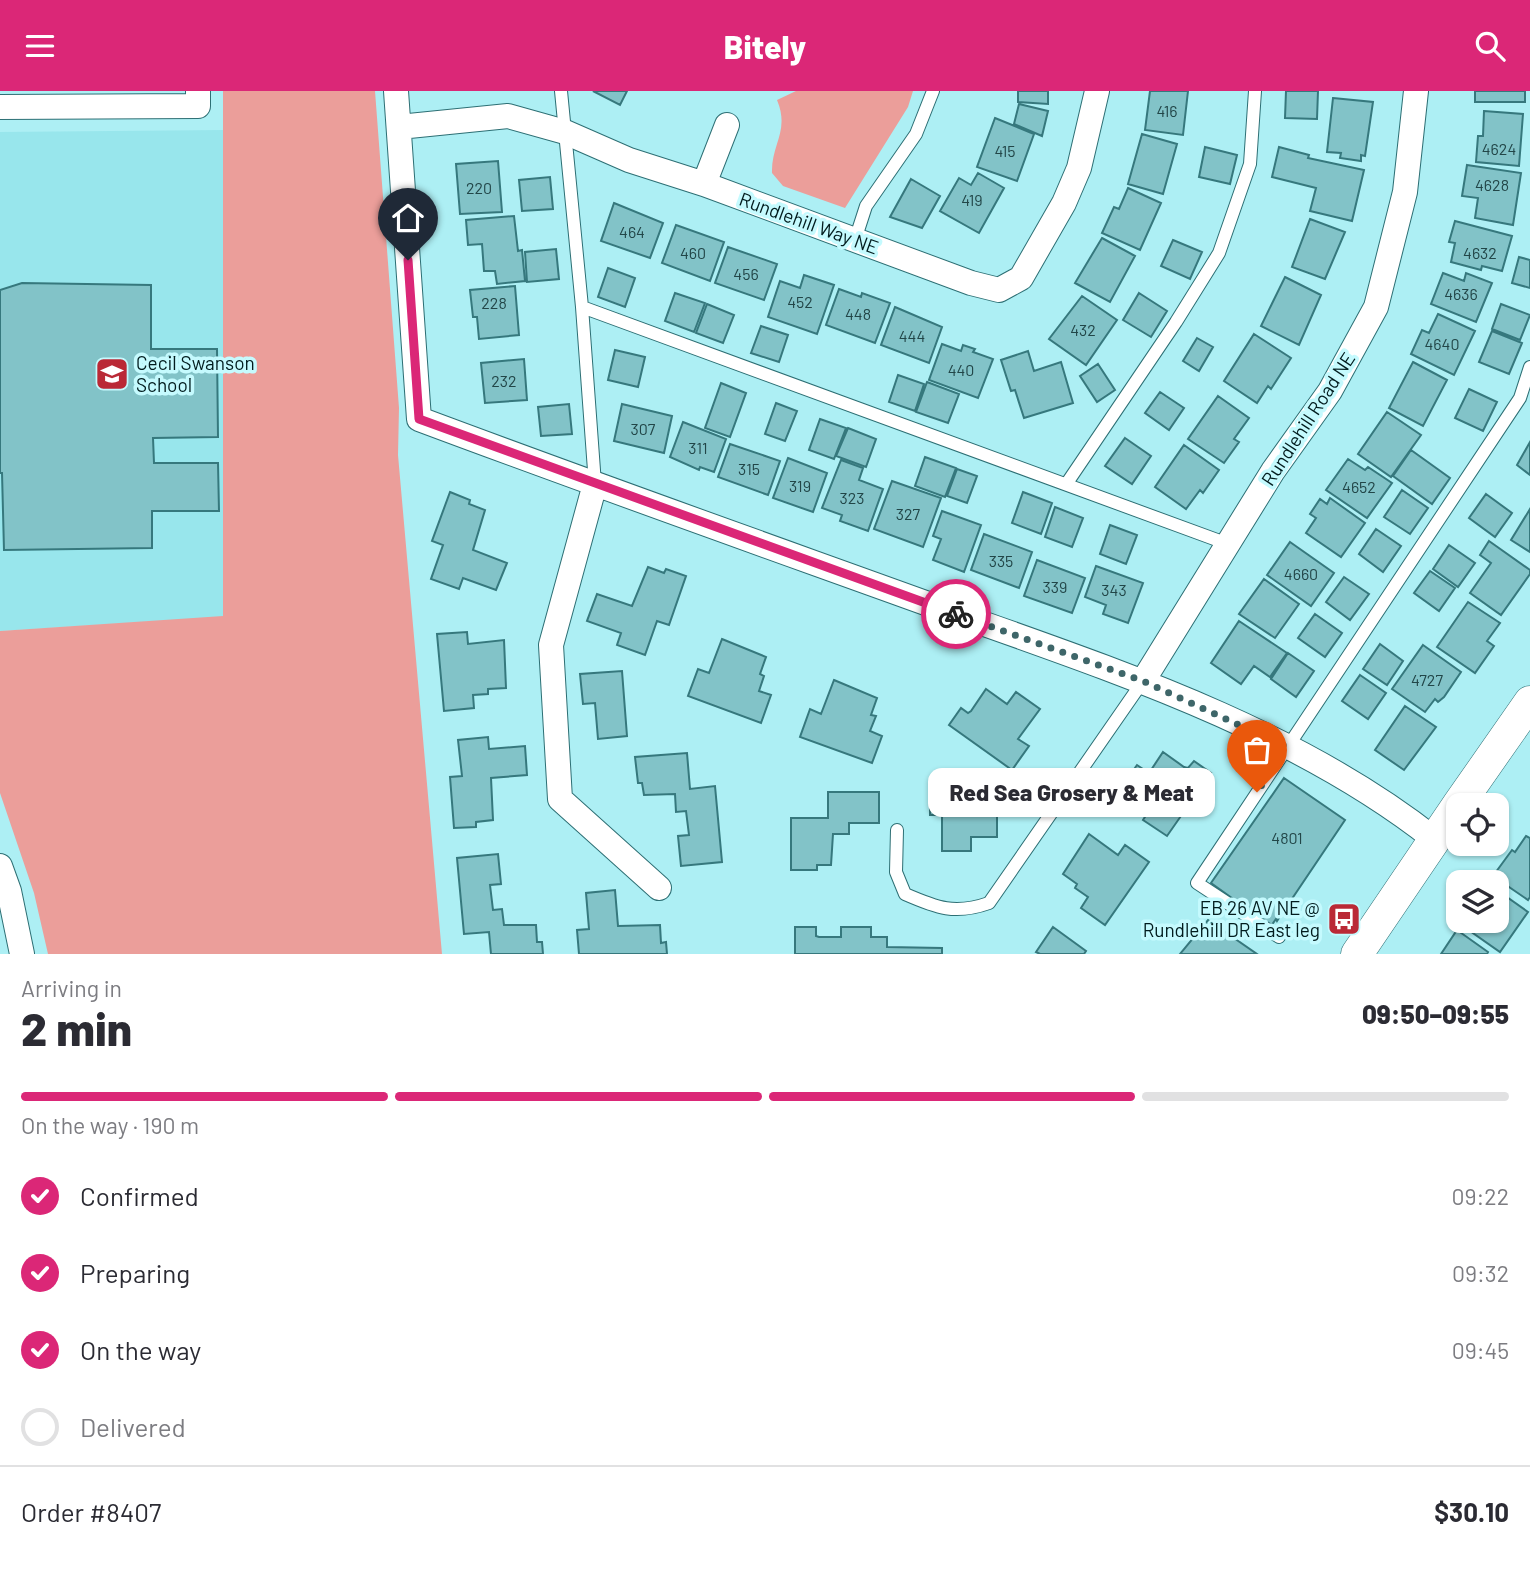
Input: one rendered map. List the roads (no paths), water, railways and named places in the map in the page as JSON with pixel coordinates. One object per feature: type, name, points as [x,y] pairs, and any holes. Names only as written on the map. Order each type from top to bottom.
[{"type":"street","points":[[0,107],[198,106],[198,91]]},
{"type":"street","points":[[396,91],[419,419],[1143,681],[1287,747],[1376,797],[1434,839]]},
{"type":"street","name":"Rundlehill Way NE","points":[[399,127],[508,116],[565,132],[629,160],[704,184],[971,283],[999,290],[1021,278],[1064,203],[1079,168],[1097,91]]},
{"type":"street","name":"Rundlehill Road NE","points":[[1143,681],[1273,471],[1331,391],[1376,307],[1405,193],[1416,91]]},
{"type":"street","points":[[704,184],[727,125]]},
{"type":"street","points":[[595,484],[551,645],[560,799],[659,888]]},
{"type":"street","points":[[1466,793],[1530,702]]},
{"type":"street","points":[[1357,954],[1446,822]]},
{"type":"street","points":[[0,866],[9,891],[22,954]]},
{"type":"lane","points":[[561,91],[582,307],[595,484]]},
{"type":"lane","points":[[855,240],[866,206],[916,134],[933,91]]},
{"type":"lane","points":[[1067,483],[1176,322],[1219,253],[1250,164],[1255,91]]},
{"type":"lane","points":[[582,307],[1228,544]]},
{"type":"lane","points":[[1279,937],[1197,883],[1520,398],[1530,367]]},
{"type":"lane","points":[[897,830],[896,871],[905,894],[938,908],[969,910],[989,903],[1143,681]]},
{"type":"place","name":"Cecil Swanson School","points":[[112,374]]},
{"type":"place","name":"Red Sea Grosery & Meat","points":[[1257,792]]},
{"type":"place","name":"EB 26 AV NE @ Rundlehill DR East leg","points":[[1344,919]]}]
